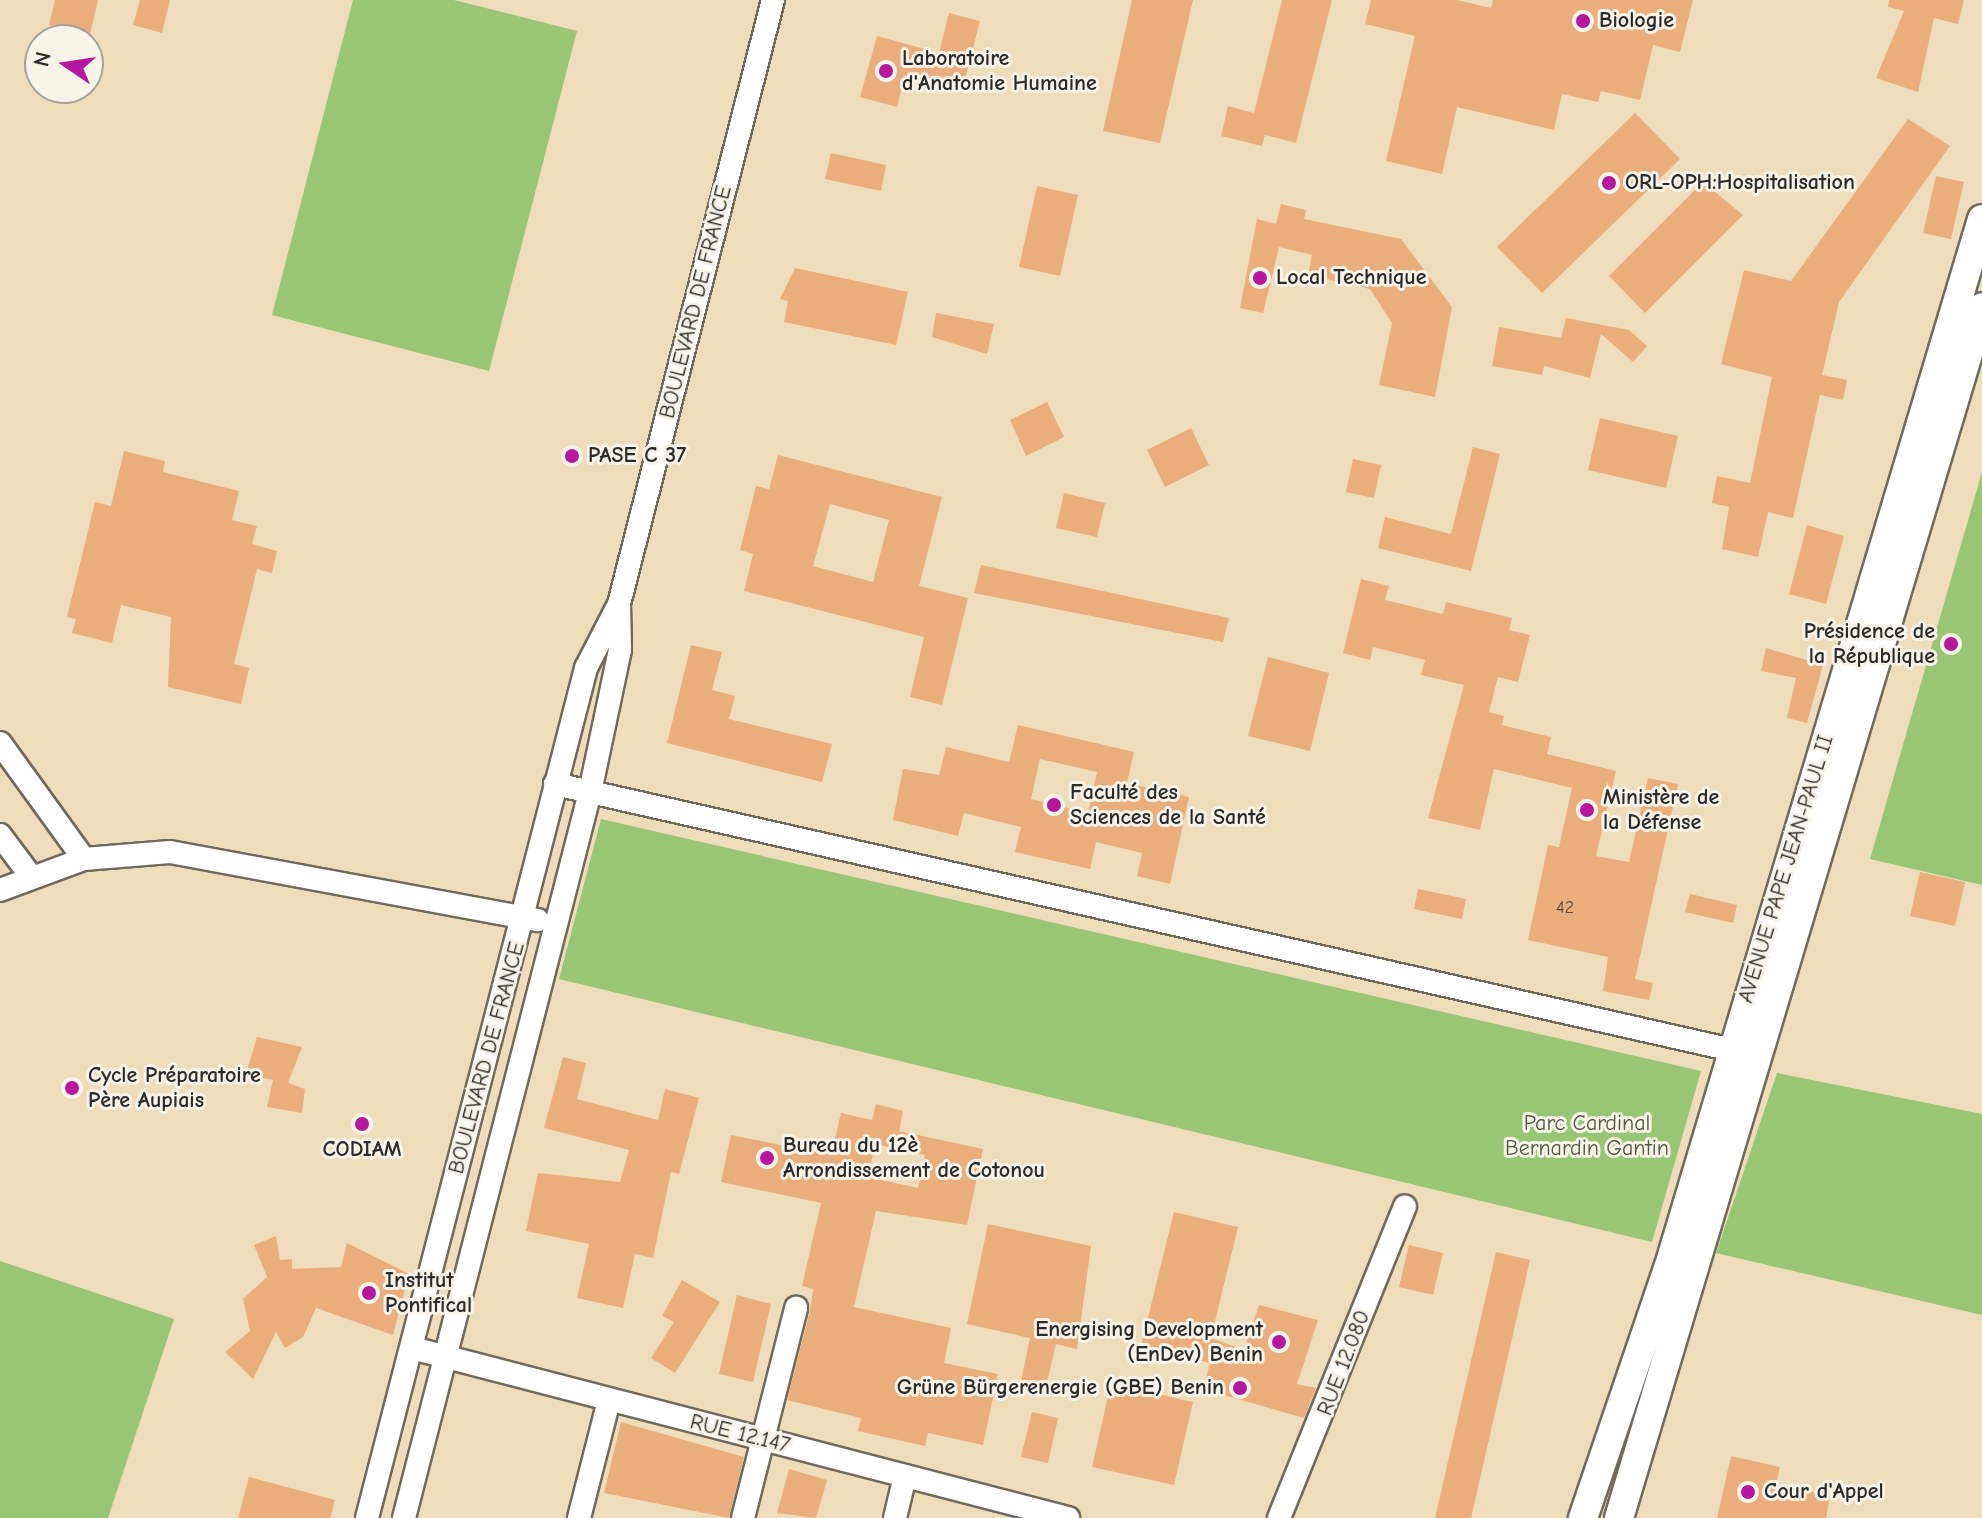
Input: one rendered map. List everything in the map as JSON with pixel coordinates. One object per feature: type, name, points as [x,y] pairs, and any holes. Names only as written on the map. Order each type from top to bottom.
[{"type":"main road","name":"AVENUE PAPE JEAN-PAUL II","points":[[1583,1518],[1668,1269],[1730,1050],[1982,219]]},
{"type":"main road","name":"AVENUE PAPE JEAN-PAUL II","points":[[1619,1518],[1982,307]]},
{"type":"street","name":"BOULEVARD DE FRANCE","points":[[404,1518],[590,792],[620,650],[619,604],[773,0]]},
{"type":"street","name":"BOULEVARD DE FRANCE","points":[[367,1518],[594,641],[619,604]]},
{"type":"street","points":[[0,743],[84,859]]},
{"type":"street","points":[[555,784],[1759,1056]]},
{"type":"street","points":[[0,835],[30,875]]},
{"type":"street","points":[[0,890],[30,875],[84,859],[170,852],[555,923]]},
{"type":"street","name":"RUE 12.080","points":[[1279,1518],[1405,1206]]},
{"type":"street","points":[[743,1518],[796,1308]]},
{"type":"street","name":"RUE 12.147","points":[[412,1348],[1068,1518]]},
{"type":"street","points":[[579,1518],[609,1400]]},
{"type":"street","points":[[895,1518],[905,1476]]},
{"type":"green space","points":[[353,0],[454,0],[577,31],[489,371],[272,315]]},
{"type":"green space","points":[[1982,472],[1982,885],[1870,859]]},
{"type":"green space","name":"Parc Cardinal Bernardin Gantin","points":[[601,819],[1701,1071],[1652,1242],[559,979]]},
{"type":"green space","points":[[1777,1073],[1982,1114],[1982,1315],[1716,1253]]},
{"type":"green space","points":[[0,1261],[174,1319],[108,1518],[0,1518]]},
{"type":"building","points":[[55,0],[98,0],[93,24],[49,24]]},
{"type":"building","points":[[140,0],[170,0],[162,33],[133,25]]},
{"type":"building","points":[[1132,0],[1193,0],[1160,143],[1103,131]]},
{"type":"building","points":[[1282,0],[1332,0],[1296,143],[1265,135],[1262,146],[1221,136],[1228,106],[1254,113]]},
{"type":"building","points":[[1371,0],[1457,0],[1491,8],[1493,0],[1693,0],[1680,52],[1653,45],[1640,100],[1601,91],[1598,102],[1562,94],[1554,130],[1457,107],[1442,174],[1386,161],[1415,36],[1365,24]]},
{"type":"building","points":[[1889,0],[1964,0],[1958,24],[1934,18],[1918,92],[1876,78],[1904,11],[1888,7]]},
{"type":"building","points":[[949,13],[980,21],[962,91],[905,76],[897,107],[860,97],[877,36],[939,53]]},
{"type":"building","name":"ORL-OPH:Hospitalisation","points":[[1635,113],[1680,159],[1542,293],[1497,247]]},
{"type":"building","points":[[1908,119],[1950,146],[1839,302],[1822,375],[1847,380],[1843,400],[1820,395],[1793,518],[1768,512],[1758,557],[1722,549],[1729,507],[1712,503],[1717,476],[1750,483],[1772,377],[1721,364],[1744,270],[1791,281]]},
{"type":"building","points":[[831,153],[886,165],[881,191],[825,179]]},
{"type":"building","points":[[1936,176],[1964,182],[1951,239],[1923,233]]},
{"type":"building","points":[[1703,182],[1743,215],[1645,313],[1609,276]]},
{"type":"building","points":[[1037,186],[1078,195],[1060,276],[1019,267]]},
{"type":"building","points":[[1281,204],[1306,210],[1304,219],[1401,239],[1452,307],[1435,397],[1379,385],[1392,323],[1370,289],[1308,275],[1312,255],[1279,247],[1263,313],[1240,308],[1257,219],[1276,224]]},
{"type":"building","points":[[795,268],[908,292],[896,345],[784,322],[788,301],[780,299]]},
{"type":"building","points":[[936,313],[994,324],[987,354],[932,337]]},
{"type":"building","points":[[1566,318],[1629,330],[1647,346],[1633,362],[1601,334],[1590,378],[1544,366],[1542,375],[1492,366],[1499,327],[1561,338]]},
{"type":"building","points":[[1047,402],[1064,437],[1026,456],[1010,420]]},
{"type":"building","points":[[1600,418],[1678,436],[1666,488],[1588,470]]},
{"type":"building","points":[[1191,428],[1209,465],[1165,487],[1147,450]]},
{"type":"building","points":[[1473,447],[1500,454],[1471,571],[1378,548],[1385,517],[1451,534]]},
{"type":"building","points":[[124,451],[165,461],[163,472],[239,491],[232,520],[257,526],[252,544],[277,551],[272,573],[257,569],[234,664],[249,668],[241,704],[168,687],[171,617],[121,605],[112,643],[72,633],[76,619],[67,617],[95,502],[111,506]]},
{"type":"building","points":[[778,455],[942,497],[919,586],[968,598],[942,705],[910,697],[924,637],[744,591],[753,554],[740,550],[756,486],[769,489]],"holes":[[[830,504],[889,520],[873,582],[813,566]]]},
{"type":"building","points":[[1353,459],[1381,465],[1374,498],[1346,492]]},
{"type":"building","points":[[1064,493],[1105,503],[1097,537],[1056,528]]},
{"type":"building","points":[[1807,525],[1844,536],[1826,604],[1789,594]]},
{"type":"building","points":[[981,565],[1229,618],[1223,642],[974,593]]},
{"type":"building","points":[[1361,579],[1389,586],[1385,600],[1443,614],[1446,602],[1512,618],[1509,630],[1530,635],[1518,682],[1498,677],[1489,712],[1504,716],[1502,725],[1551,737],[1547,754],[1616,771],[1596,856],[1629,862],[1648,778],[1678,784],[1635,979],[1653,983],[1649,1000],[1603,991],[1608,957],[1528,940],[1548,845],[1559,847],[1572,788],[1494,769],[1480,830],[1428,818],[1464,685],[1421,675],[1425,660],[1373,647],[1370,660],[1343,653]]},
{"type":"building","points":[[691,645],[722,652],[712,690],[735,696],[729,719],[832,744],[822,782],[667,743]]},
{"type":"building","points":[[1766,648],[1823,665],[1807,723],[1787,718],[1796,678],[1761,671]]},
{"type":"building","points":[[1268,657],[1329,673],[1310,751],[1248,736]]},
{"type":"building","points":[[1018,725],[1134,752],[1127,783],[1189,797],[1170,884],[1137,876],[1142,853],[1096,842],[1090,869],[1015,852],[1021,827],[964,813],[958,836],[893,820],[903,769],[939,775],[946,747],[1009,762]],"holes":[[[1040,759],[1097,772],[1088,813],[1031,799]]]},
{"type":"building","points":[[1920,872],[1965,882],[1955,926],[1910,916]]},
{"type":"building","points":[[1418,889],[1466,899],[1462,919],[1414,909]]},
{"type":"building","points":[[1690,894],[1737,905],[1733,923],[1685,912]]},
{"type":"building","points":[[257,1037],[302,1047],[288,1083],[305,1089],[302,1113],[267,1107],[273,1080],[246,1074]]},
{"type":"building","points":[[563,1057],[586,1063],[577,1099],[658,1120],[665,1089],[699,1098],[679,1174],[671,1172],[653,1258],[635,1254],[623,1308],[577,1298],[589,1244],[526,1231],[538,1173],[620,1182],[629,1150],[544,1128]]},
{"type":"building","points":[[876,1104],[903,1111],[899,1131],[983,1149],[967,1225],[876,1211],[854,1307],[951,1328],[944,1363],[998,1374],[983,1445],[928,1433],[925,1446],[858,1431],[861,1418],[787,1400],[810,1311],[813,1289],[802,1286],[821,1203],[721,1182],[731,1135],[831,1155],[841,1113],[872,1120]],"holes":[[[875,1144],[925,1155],[918,1188],[868,1177]]]},
{"type":"building","points":[[1174,1212],[1238,1227],[1211,1338],[1244,1350],[1259,1305],[1318,1320],[1297,1384],[1316,1388],[1304,1418],[1203,1389],[1210,1363],[1141,1346]]},
{"type":"building","points":[[988,1224],[1091,1246],[1077,1349],[1056,1344],[1045,1391],[1020,1386],[1030,1338],[967,1324]]},
{"type":"building","points":[[276,1236],[280,1260],[292,1259],[292,1269],[341,1267],[347,1243],[409,1274],[393,1335],[316,1308],[303,1337],[285,1348],[276,1332],[253,1379],[225,1352],[250,1331],[243,1299],[267,1277],[254,1245]]},
{"type":"building","points":[[1409,1245],[1443,1253],[1433,1295],[1399,1287]]},
{"type":"building","points":[[1496,1252],[1530,1260],[1471,1518],[1435,1518]]},
{"type":"building","points":[[682,1280],[720,1302],[675,1373],[651,1358],[674,1322],[662,1316]]},
{"type":"building","points":[[737,1295],[771,1304],[753,1382],[719,1374]]},
{"type":"building","points":[[1111,1383],[1193,1402],[1174,1485],[1092,1467]]},
{"type":"building","points":[[1032,1412],[1058,1418],[1048,1463],[1021,1457]]},
{"type":"building","points":[[621,1422],[744,1457],[729,1518],[604,1493]]},
{"type":"building","name":"Cour d'Appel","points":[[1731,1456],[1780,1467],[1776,1484],[1830,1496],[1826,1518],[1717,1518]]},
{"type":"building","points":[[789,1469],[827,1480],[816,1518],[777,1513]]},
{"type":"building","points":[[249,1477],[335,1500],[330,1518],[238,1518]]},
{"type":"place","name":"Biologie","points":[[1583,21]]},
{"type":"place","name":"Laboratoire d'Anatomie Humaine","points":[[886,71]]},
{"type":"place","name":"ORL-OPH:Hospitalisation","points":[[1609,183]]},
{"type":"place","name":"Local Technique","points":[[1260,278]]},
{"type":"place","name":"PASE C 37","points":[[572,456]]},
{"type":"place","name":"Présidence de la République","points":[[1951,644]]},
{"type":"place","name":"Faculté des Sciences de la Santé","points":[[1054,805]]},
{"type":"place","name":"Ministère de la Défense","points":[[1587,810]]},
{"type":"place","name":"Cycle Préparatoire Père Aupiais","points":[[72,1088]]},
{"type":"place","name":"CODIAM","points":[[362,1124]]},
{"type":"place","name":"Bureau du 12è Arrondissement de Cotonou","points":[[767,1158]]},
{"type":"place","name":"Institut Pontifical","points":[[369,1293]]},
{"type":"place","name":"Energising Development (EnDev) Benin","points":[[1279,1342]]},
{"type":"place","name":"Grüne Bürgerenergie (GBE) Benin","points":[[1240,1388]]},
{"type":"place","name":"Cour d'Appel","points":[[1748,1492]]}]
